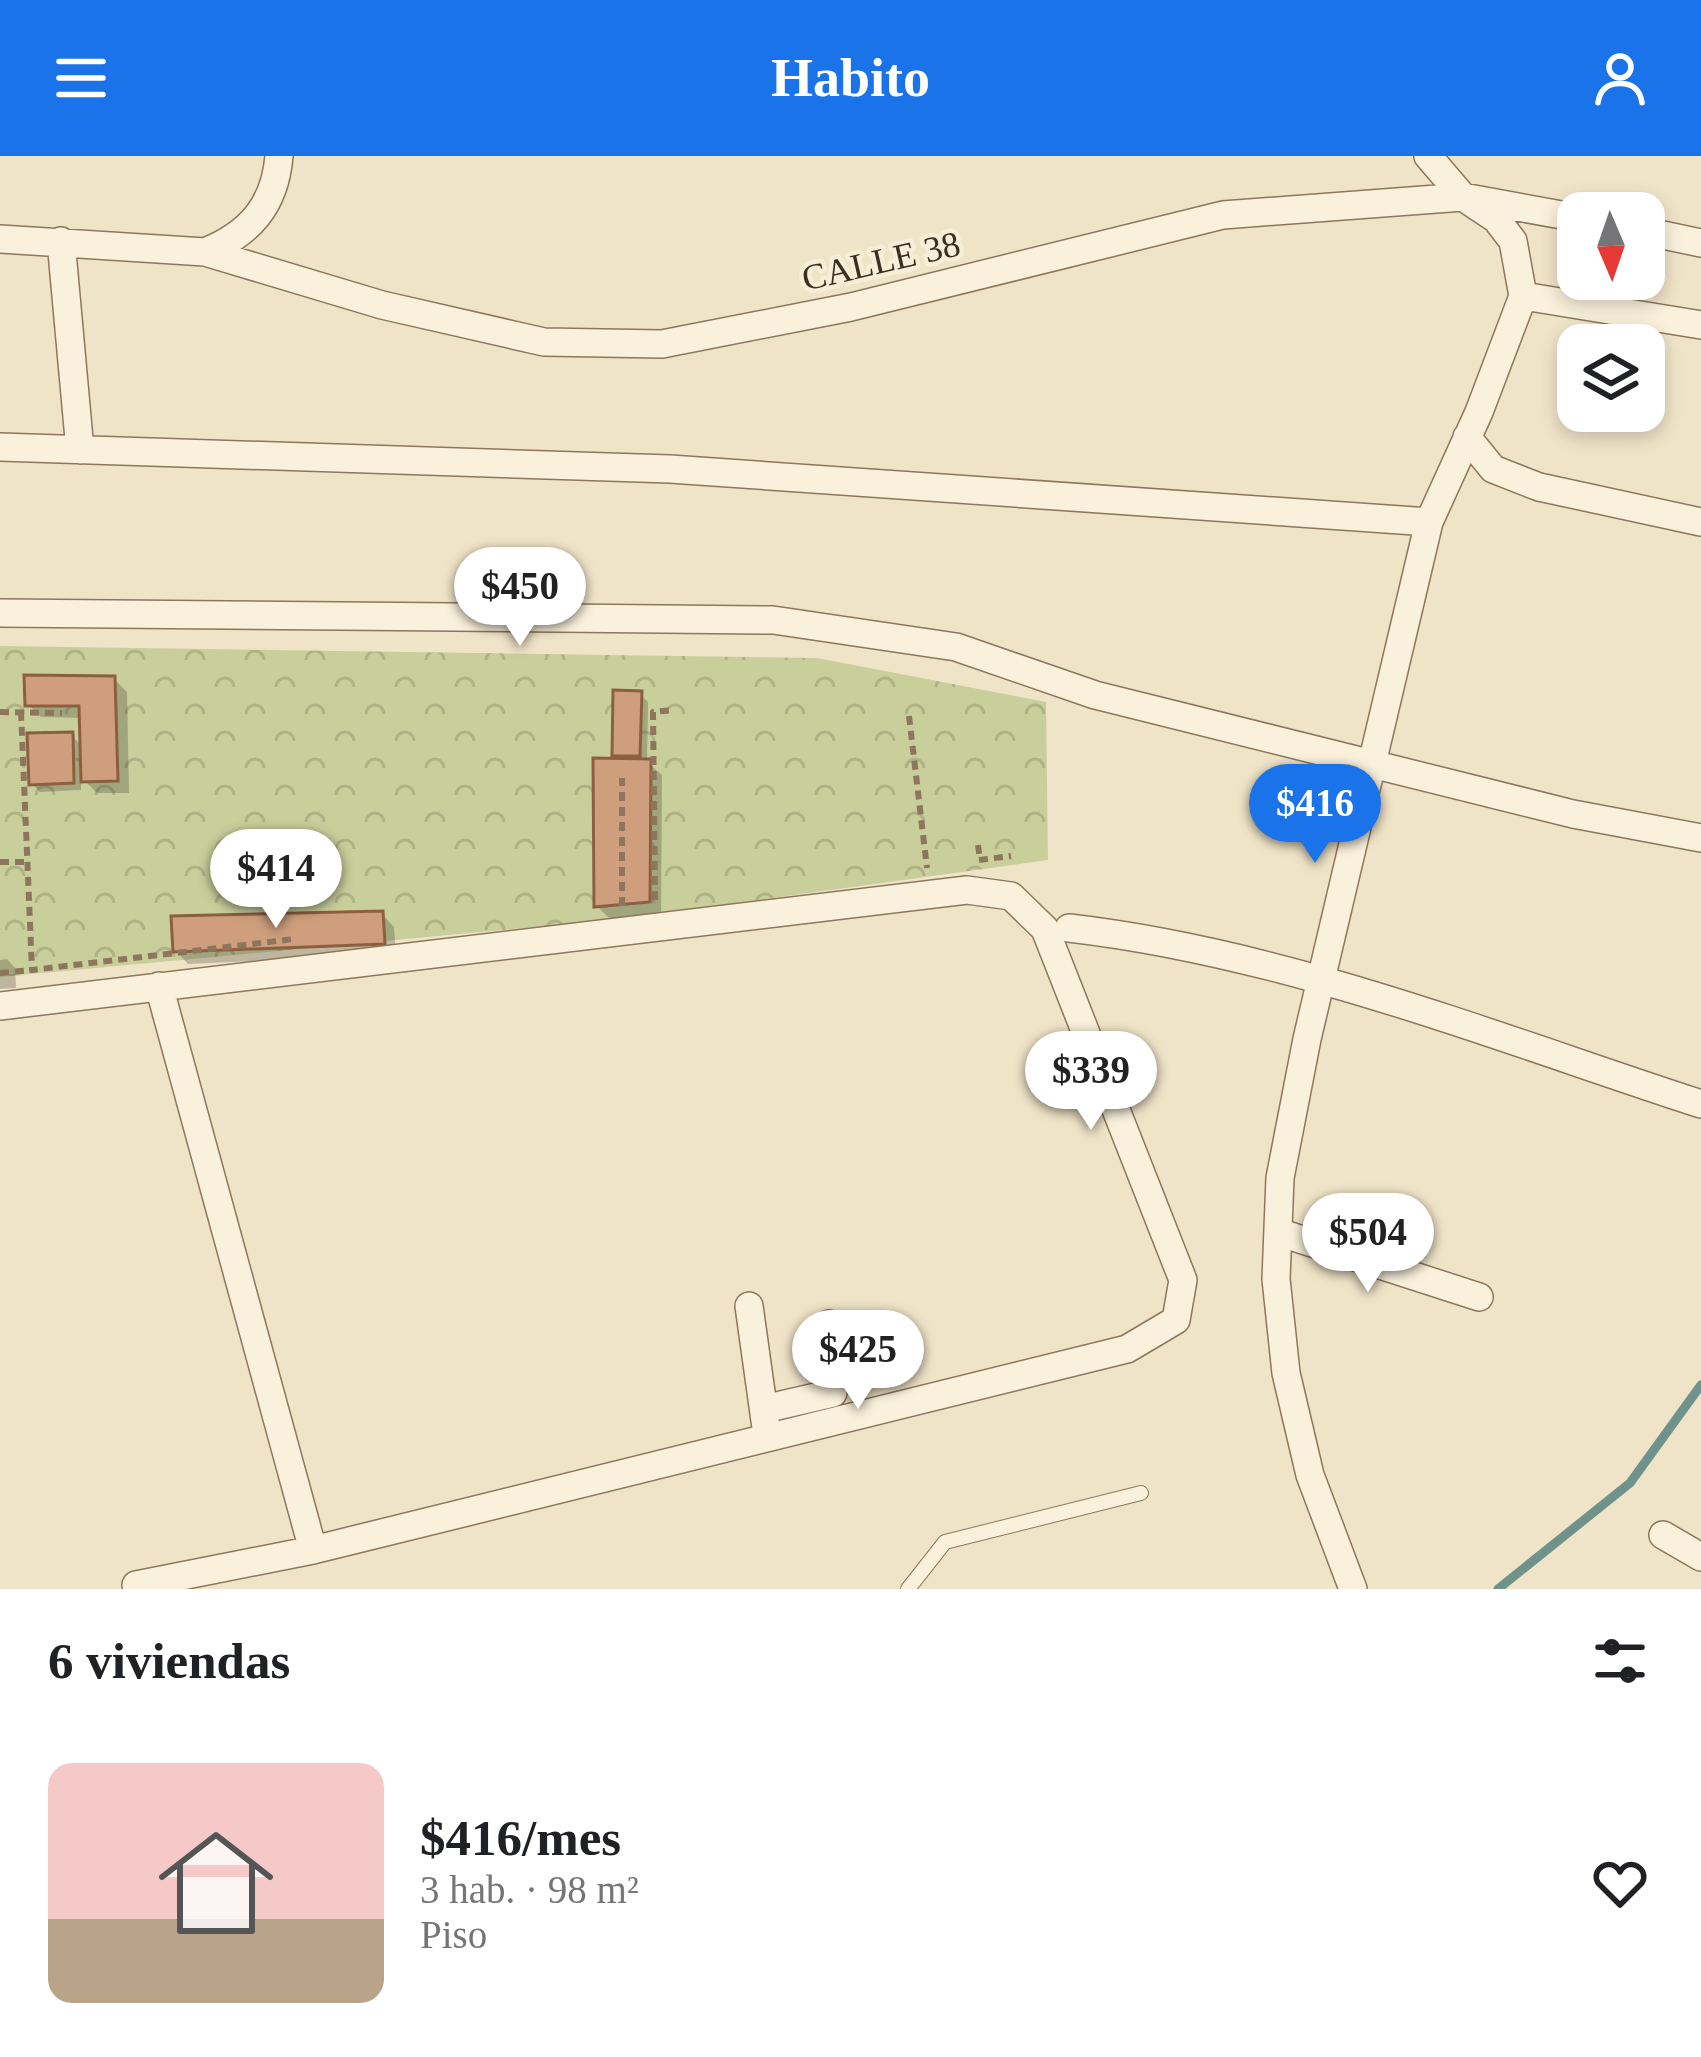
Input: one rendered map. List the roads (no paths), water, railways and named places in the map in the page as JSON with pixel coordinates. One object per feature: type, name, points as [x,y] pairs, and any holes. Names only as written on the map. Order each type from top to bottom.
[{"type":"street","points":[[206,252],[232,242],[269,203],[279,156]]},
{"type":"street","points":[[1353,1589],[1310,1475],[1286,1372],[1276,1280],[1280,1178],[1320,980],[1429,521],[1522,296],[1513,241],[1496,219],[1462,197],[1428,156]]},
{"type":"street","name":"CALLE 38","points":[[0,239],[206,252],[382,305],[544,342],[662,344],[851,307],[1223,215],[1462,197],[1557,214]]},
{"type":"street","points":[[1665,235],[1701,242]]},
{"type":"street","points":[[62,241],[80,450]]},
{"type":"street","points":[[1522,296],[1701,325]]},
{"type":"street","points":[[1467,437],[1493,469],[1539,487],[1701,522]]},
{"type":"street","points":[[0,447],[670,469],[1429,521]]},
{"type":"street","points":[[0,613],[773,620],[862,629],[956,646],[1095,695],[1573,814],[1701,838]]},
{"type":"street","points":[[0,1006],[967,890],[1011,896],[1045,929],[1183,1280],[1176,1320],[1127,1349],[765,1424],[313,1550],[136,1585]]},
{"type":"street","points":[[1069,928],[1126,935],[1320,980],[1701,1104]]},
{"type":"street","points":[[159,986],[313,1550]]},
{"type":"street","points":[[1278,1232],[1479,1297]]},
{"type":"street","points":[[749,1306],[765,1424]]},
{"type":"street","points":[[765,1424],[832,1394],[829,1324]]},
{"type":"street","points":[[1663,1535],[1701,1557]]},
{"type":"lane","points":[[908,1589],[945,1542],[1141,1492]]},
{"type":"waterway","points":[[1498,1589],[1630,1483],[1701,1385]]}]
